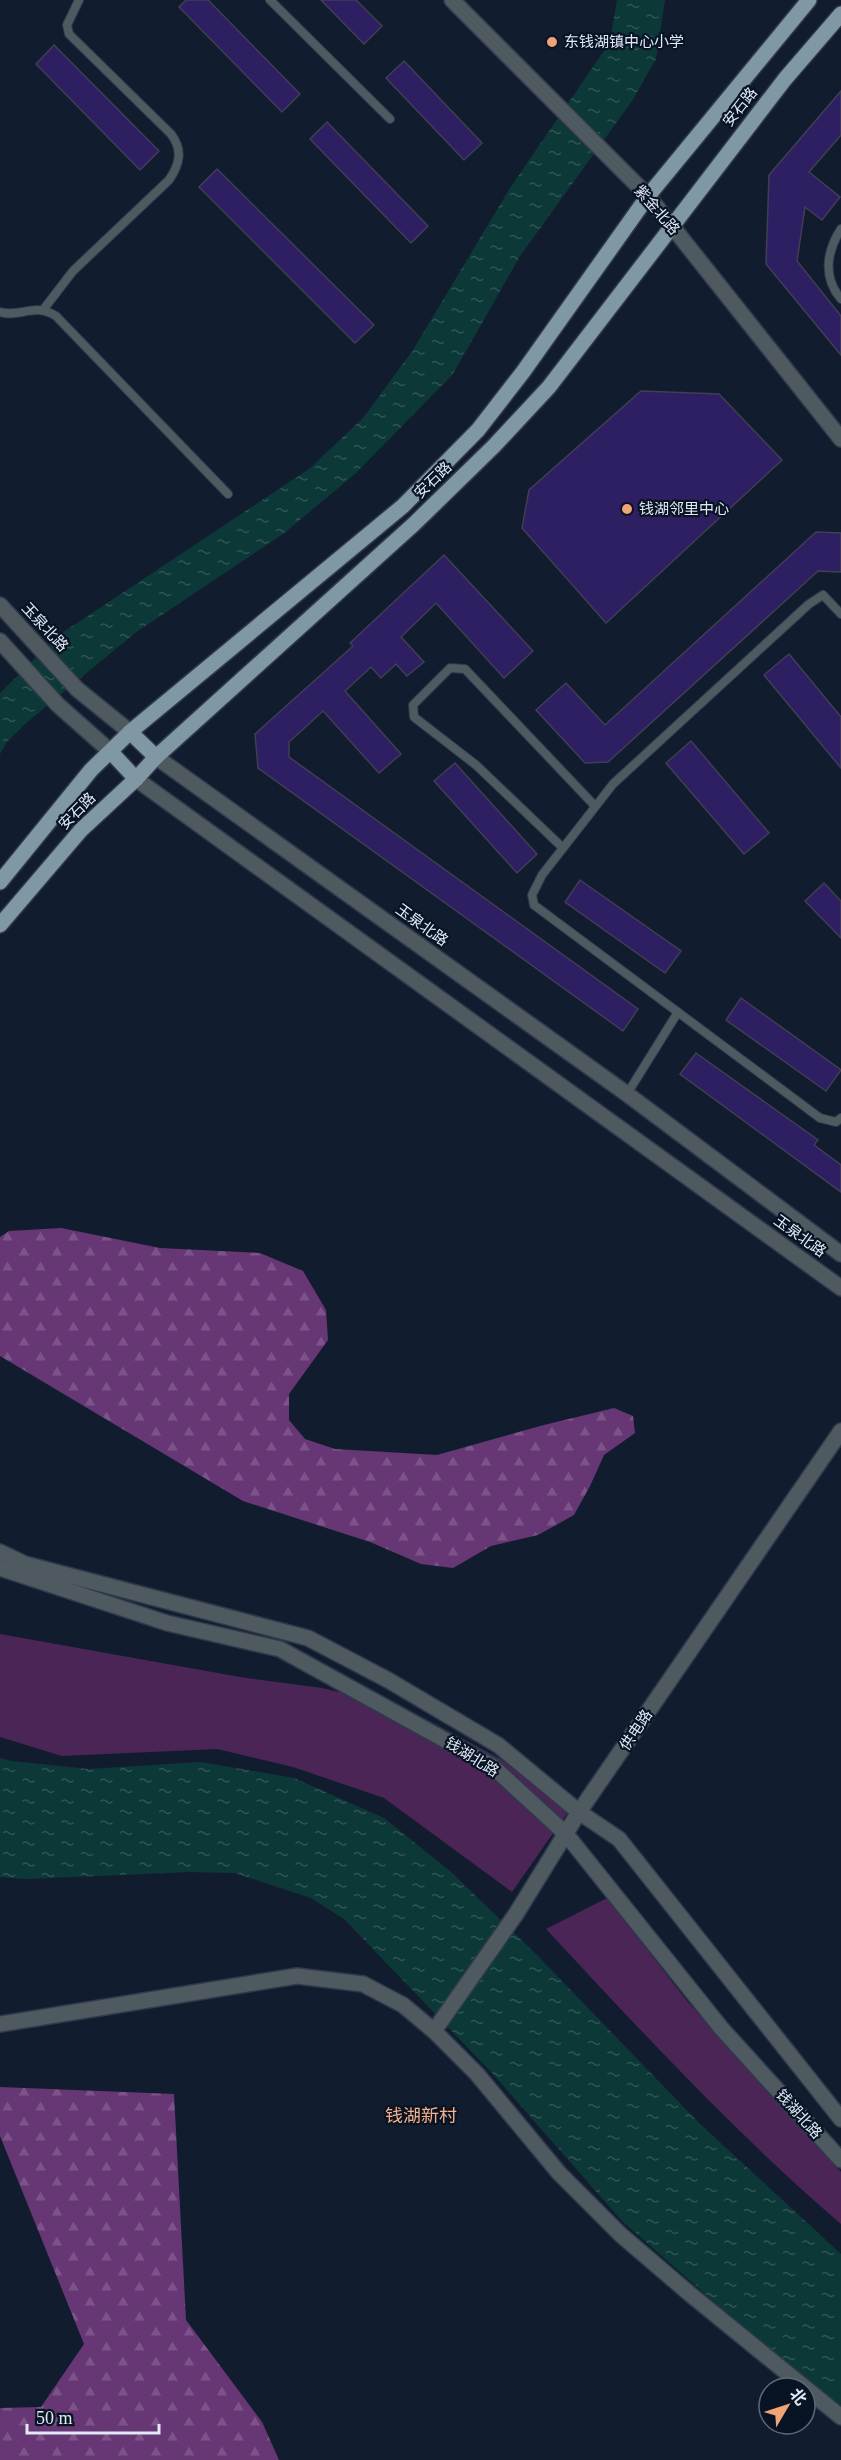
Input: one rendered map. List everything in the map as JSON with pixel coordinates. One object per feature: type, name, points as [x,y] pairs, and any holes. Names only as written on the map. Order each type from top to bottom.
[{"type":"main road","name":"安石路","points":[[0,882],[91,770],[130,732],[403,506],[478,430],[523,372],[648,196],[809,0]]},
{"type":"main road","name":"安石路","points":[[0,926],[81,830],[136,779],[156,757],[414,524],[494,446],[549,387],[785,79],[841,14]]},
{"type":"main road","name":"玉泉北路","points":[[130,732],[156,757]]},
{"type":"main road","name":"玉泉北路","points":[[111,752],[136,779]]},
{"type":"street","name":"紫金北路","points":[[452,0],[648,196],[841,439]]},
{"type":"street","name":"玉泉北路","points":[[0,605],[34,639],[77,689],[130,732]]},
{"type":"street","name":"玉泉北路","points":[[0,641],[58,705],[111,752]]},
{"type":"street","name":"玉泉北路","points":[[156,757],[627,1094],[841,1254]]},
{"type":"street","name":"玉泉北路","points":[[136,779],[841,1288]]},
{"type":"street","name":"供电路","points":[[434,2031],[516,1914],[579,1812],[841,1431]]},
{"type":"street","name":"钱湖北路","points":[[0,1552],[25,1564],[308,1638],[388,1680],[498,1745],[579,1812],[619,1839],[841,2119]]},
{"type":"street","name":"钱湖北路","points":[[0,1568],[167,1623],[279,1649],[492,1766],[566,1834],[722,2029],[841,2160]]},
{"type":"street","points":[[0,2024],[297,1976],[363,1984],[403,2005],[434,2031],[477,2074],[559,2173],[621,2235],[841,2417]]},
{"type":"lane","points":[[44,310],[73,271],[169,180],[177,169],[180,153],[179,144],[171,134],[69,34],[67,25],[79,0]]},
{"type":"lane","points":[[270,0],[390,119]]},
{"type":"lane","points":[[841,230],[833,241],[828,262],[829,277],[835,292],[841,299]]},
{"type":"lane","points":[[0,312],[9,314],[38,309],[56,316],[228,494]]},
{"type":"lane","points":[[841,614],[824,595],[809,604],[613,784],[542,875],[532,895],[534,905],[820,1118],[836,1122],[841,1118]]},
{"type":"lane","points":[[563,848],[476,765],[414,717],[413,705],[450,668],[465,669],[596,806]]},
{"type":"lane","points":[[627,1094],[678,1012]]},
{"type":"shaded area","points":[[0,1634],[240,1677],[322,1688],[405,1708],[506,1762],[570,1809],[512,1892],[384,1798],[293,1767],[217,1749],[62,1756],[0,1737]]},
{"type":"shaded area","points":[[607,1898],[687,2001],[841,2172],[841,2224],[726,2118],[546,1929]]},
{"type":"green space","points":[[61,1228],[160,1248],[260,1253],[303,1271],[326,1310],[328,1340],[289,1394],[289,1420],[305,1439],[335,1449],[437,1455],[614,1408],[633,1416],[635,1433],[604,1455],[574,1515],[538,1535],[491,1546],[453,1568],[421,1564],[370,1542],[243,1501],[0,1356],[0,1237],[9,1231]]},
{"type":"green space","points":[[0,2087],[174,2094],[186,2320],[262,2422],[279,2460],[0,2460],[0,2408],[41,2407],[84,2344],[0,2136]]},
{"type":"water","points":[[617,0],[665,0],[656,59],[632,101],[520,256],[453,374],[355,474],[283,534],[135,633],[25,724],[7,742],[0,754],[0,693],[59,635],[309,469],[363,418],[413,350],[510,188],[610,42]]},
{"type":"water","points":[[0,1758],[89,1769],[201,1762],[294,1778],[384,1818],[450,1871],[537,1955],[698,2122],[841,2254],[841,2407],[817,2388],[817,2376],[802,2376],[754,2337],[622,2221],[492,2073],[344,1919],[311,1898],[235,1873],[190,1872],[25,1879],[0,1877]]},
{"type":"building","points":[[186,0],[208,0],[300,94],[282,112],[179,7]]},
{"type":"building","points":[[321,0],[356,0],[382,26],[364,44]]},
{"type":"building","points":[[54,45],[159,151],[140,170],[36,64]]},
{"type":"building","points":[[404,61],[482,143],[464,160],[386,78]]},
{"type":"building","points":[[841,91],[841,135],[809,172],[840,197],[822,220],[805,207],[797,261],[841,316],[841,355],[766,264],[769,175]]},
{"type":"building","points":[[327,122],[428,226],[411,243],[310,139]]},
{"type":"building","points":[[217,169],[374,325],[355,343],[199,187]]},
{"type":"building","name":"钱湖邻里中心","points":[[641,391],[719,394],[782,460],[606,623],[522,528],[529,490]]},
{"type":"building","points":[[816,532],[841,533],[841,572],[818,571],[608,762],[585,763],[536,710],[566,683],[605,725]]},
{"type":"building","points":[[444,555],[533,651],[504,678],[436,603],[401,637],[424,662],[407,676],[396,664],[381,678],[371,667],[345,691],[401,754],[379,773],[323,711],[289,742],[289,757],[638,1009],[623,1031],[258,768],[255,734],[353,646],[350,643]]},
{"type":"building","points":[[789,654],[841,717],[841,768],[764,675]]},
{"type":"building","points":[[691,741],[769,833],[744,854],[666,763]]},
{"type":"building","points":[[455,763],[537,854],[517,873],[434,781]]},
{"type":"building","points":[[580,880],[681,951],[665,973],[565,902]]},
{"type":"building","points":[[824,883],[841,901],[841,938],[805,901]]},
{"type":"building","points":[[741,998],[841,1070],[826,1091],[726,1020]]},
{"type":"building","points":[[696,1053],[818,1140],[814,1145],[841,1165],[841,1192],[680,1074]]},
{"type":"place","name":"东钱湖镇中心小学","points":[[552,42]]},
{"type":"place","name":"钱湖邻里中心","points":[[627,509]]},
{"type":"district","name":"钱湖新村","points":[[421,2116]]}]
